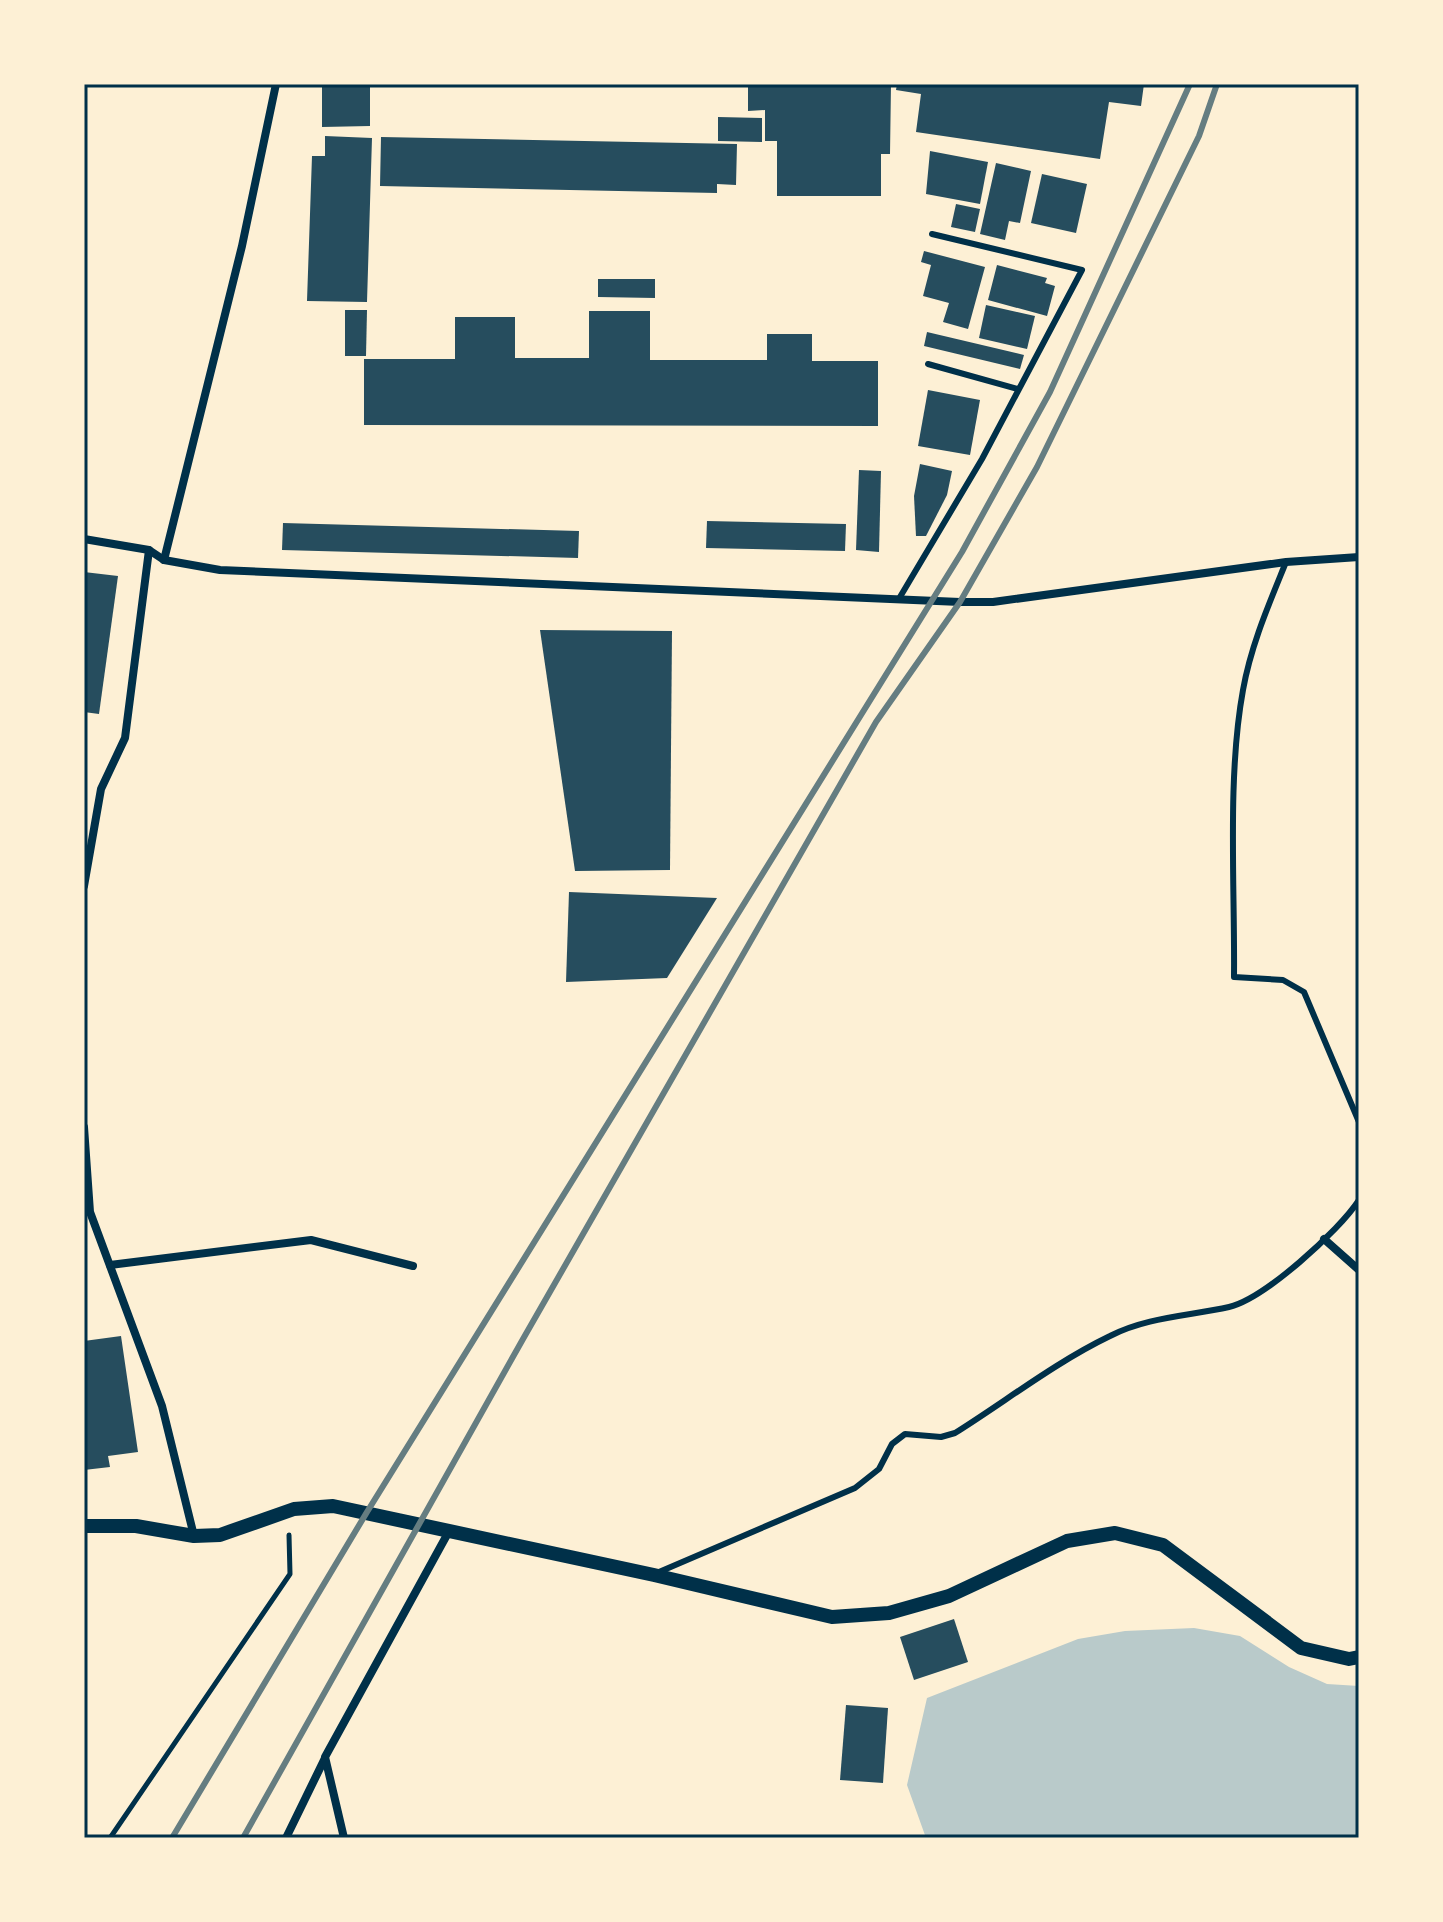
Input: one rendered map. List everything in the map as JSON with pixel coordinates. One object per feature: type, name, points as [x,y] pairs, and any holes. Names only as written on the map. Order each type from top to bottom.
[{"type":"street","points":[[164,560],[242,246],[276,84]]},
{"type":"street","points":[[84,539],[149,550],[164,560],[220,570],[993,602],[1286,562],[1359,557]]},
{"type":"street","points":[[84,886],[101,789],[125,738],[149,550]]},
{"type":"street","points":[[84,1127],[90,1212],[162,1406],[194,1536]]},
{"type":"street","points":[[1324,1239],[1359,1270]]},
{"type":"street","points":[[110,1265],[311,1240],[413,1266]]},
{"type":"street","points":[[84,1526],[136,1526],[194,1536],[220,1535],[282,1513],[333,1506],[832,1617],[889,1613],[949,1596],[1067,1541],[1115,1533],[1163,1545],[1301,1648],[1349,1659],[1359,1657]]},
{"type":"street","points":[[286,1838],[325,1757],[448,1533]]},
{"type":"street","points":[[325,1757],[344,1838]]},
{"type":"lane","points":[[900,597],[982,459],[1082,270],[932,234]]},
{"type":"lane","points":[[928,364],[1018,389]]},
{"type":"lane","points":[[1286,562],[1257,634],[1243,687],[1237,732],[1234,977],[1283,980],[1304,992],[1359,1122]]},
{"type":"lane","points":[[654,1575],[855,1488],[879,1469],[892,1444],[905,1434],[941,1437],[955,1433],[1110,1335],[1145,1322],[1232,1306],[1255,1297],[1345,1222],[1359,1200]]},
{"type":"path","points":[[110,1838],[290,1574],[292,1544],[282,1513]]},
{"type":"shaded area","points":[[1194,1628],[1240,1636],[1289,1667],[1327,1684],[1359,1686],[1359,1838],[926,1838],[907,1785],[927,1698],[1078,1639],[1125,1631]]},
{"type":"building","points":[[322,84],[370,84],[370,126],[322,127]]},
{"type":"building","points":[[748,84],[891,84],[890,154],[881,154],[881,196],[777,196],[777,141],[765,141],[765,110],[748,111]]},
{"type":"building","points":[[897,84],[1144,84],[1141,106],[1109,102],[1100,159],[916,132],[921,94],[896,90]]},
{"type":"building","points":[[718,117],[762,118],[762,142],[718,141]]},
{"type":"building","points":[[325,136],[372,138],[367,302],[307,301],[312,156],[325,156]]},
{"type":"building","points":[[381,137],[737,144],[736,185],[717,184],[717,193],[380,186]]},
{"type":"building","points":[[930,151],[988,162],[980,204],[926,194]]},
{"type":"building","points":[[996,163],[1031,171],[1020,223],[1009,221],[1005,240],[980,234]]},
{"type":"building","points":[[1042,174],[1087,184],[1076,233],[1031,223]]},
{"type":"building","points":[[956,204],[980,209],[975,232],[951,227]]},
{"type":"building","points":[[924,251],[985,267],[968,329],[943,322],[949,303],[923,296],[931,265],[921,262]]},
{"type":"building","points":[[997,265],[1047,278],[1045,283],[1055,286],[1047,316],[988,300]]},
{"type":"building","points":[[598,279],[655,279],[655,298],[598,297]]},
{"type":"building","points":[[986,305],[1035,316],[1027,349],[979,338]]},
{"type":"building","points":[[345,310],[367,310],[366,356],[345,356]]},
{"type":"building","points":[[589,311],[650,311],[650,360],[767,360],[767,334],[812,334],[812,361],[878,361],[878,426],[364,425],[364,359],[455,359],[455,317],[515,317],[515,358],[589,358]]},
{"type":"building","points":[[927,332],[1024,355],[1020,369],[924,346]]},
{"type":"building","points":[[928,390],[980,400],[970,455],[918,446]]},
{"type":"building","points":[[920,464],[952,471],[947,495],[926,536],[916,536],[914,496]]},
{"type":"building","points":[[859,470],[881,471],[879,552],[856,550]]},
{"type":"building","points":[[707,521],[846,524],[845,551],[706,548]]},
{"type":"building","points":[[283,523],[579,531],[578,558],[282,550]]},
{"type":"building","points":[[84,572],[118,576],[99,714],[84,712]]},
{"type":"building","points":[[540,630],[672,631],[670,870],[575,871]]},
{"type":"building","points":[[569,892],[717,898],[667,978],[566,982]]},
{"type":"building","points":[[121,1336],[138,1452],[108,1456],[110,1467],[84,1470],[84,1341]]},
{"type":"building","points":[[954,1619],[968,1662],[914,1680],[900,1637]]},
{"type":"building","points":[[846,1705],[888,1708],[883,1783],[840,1780]]},
{"type":"railway","points":[[172,1838],[367,1512],[962,552],[1050,392],[1190,84]]},
{"type":"railway","points":[[243,1838],[523,1339],[876,722],[960,602],[1037,467],[1199,136],[1217,84]]}]
